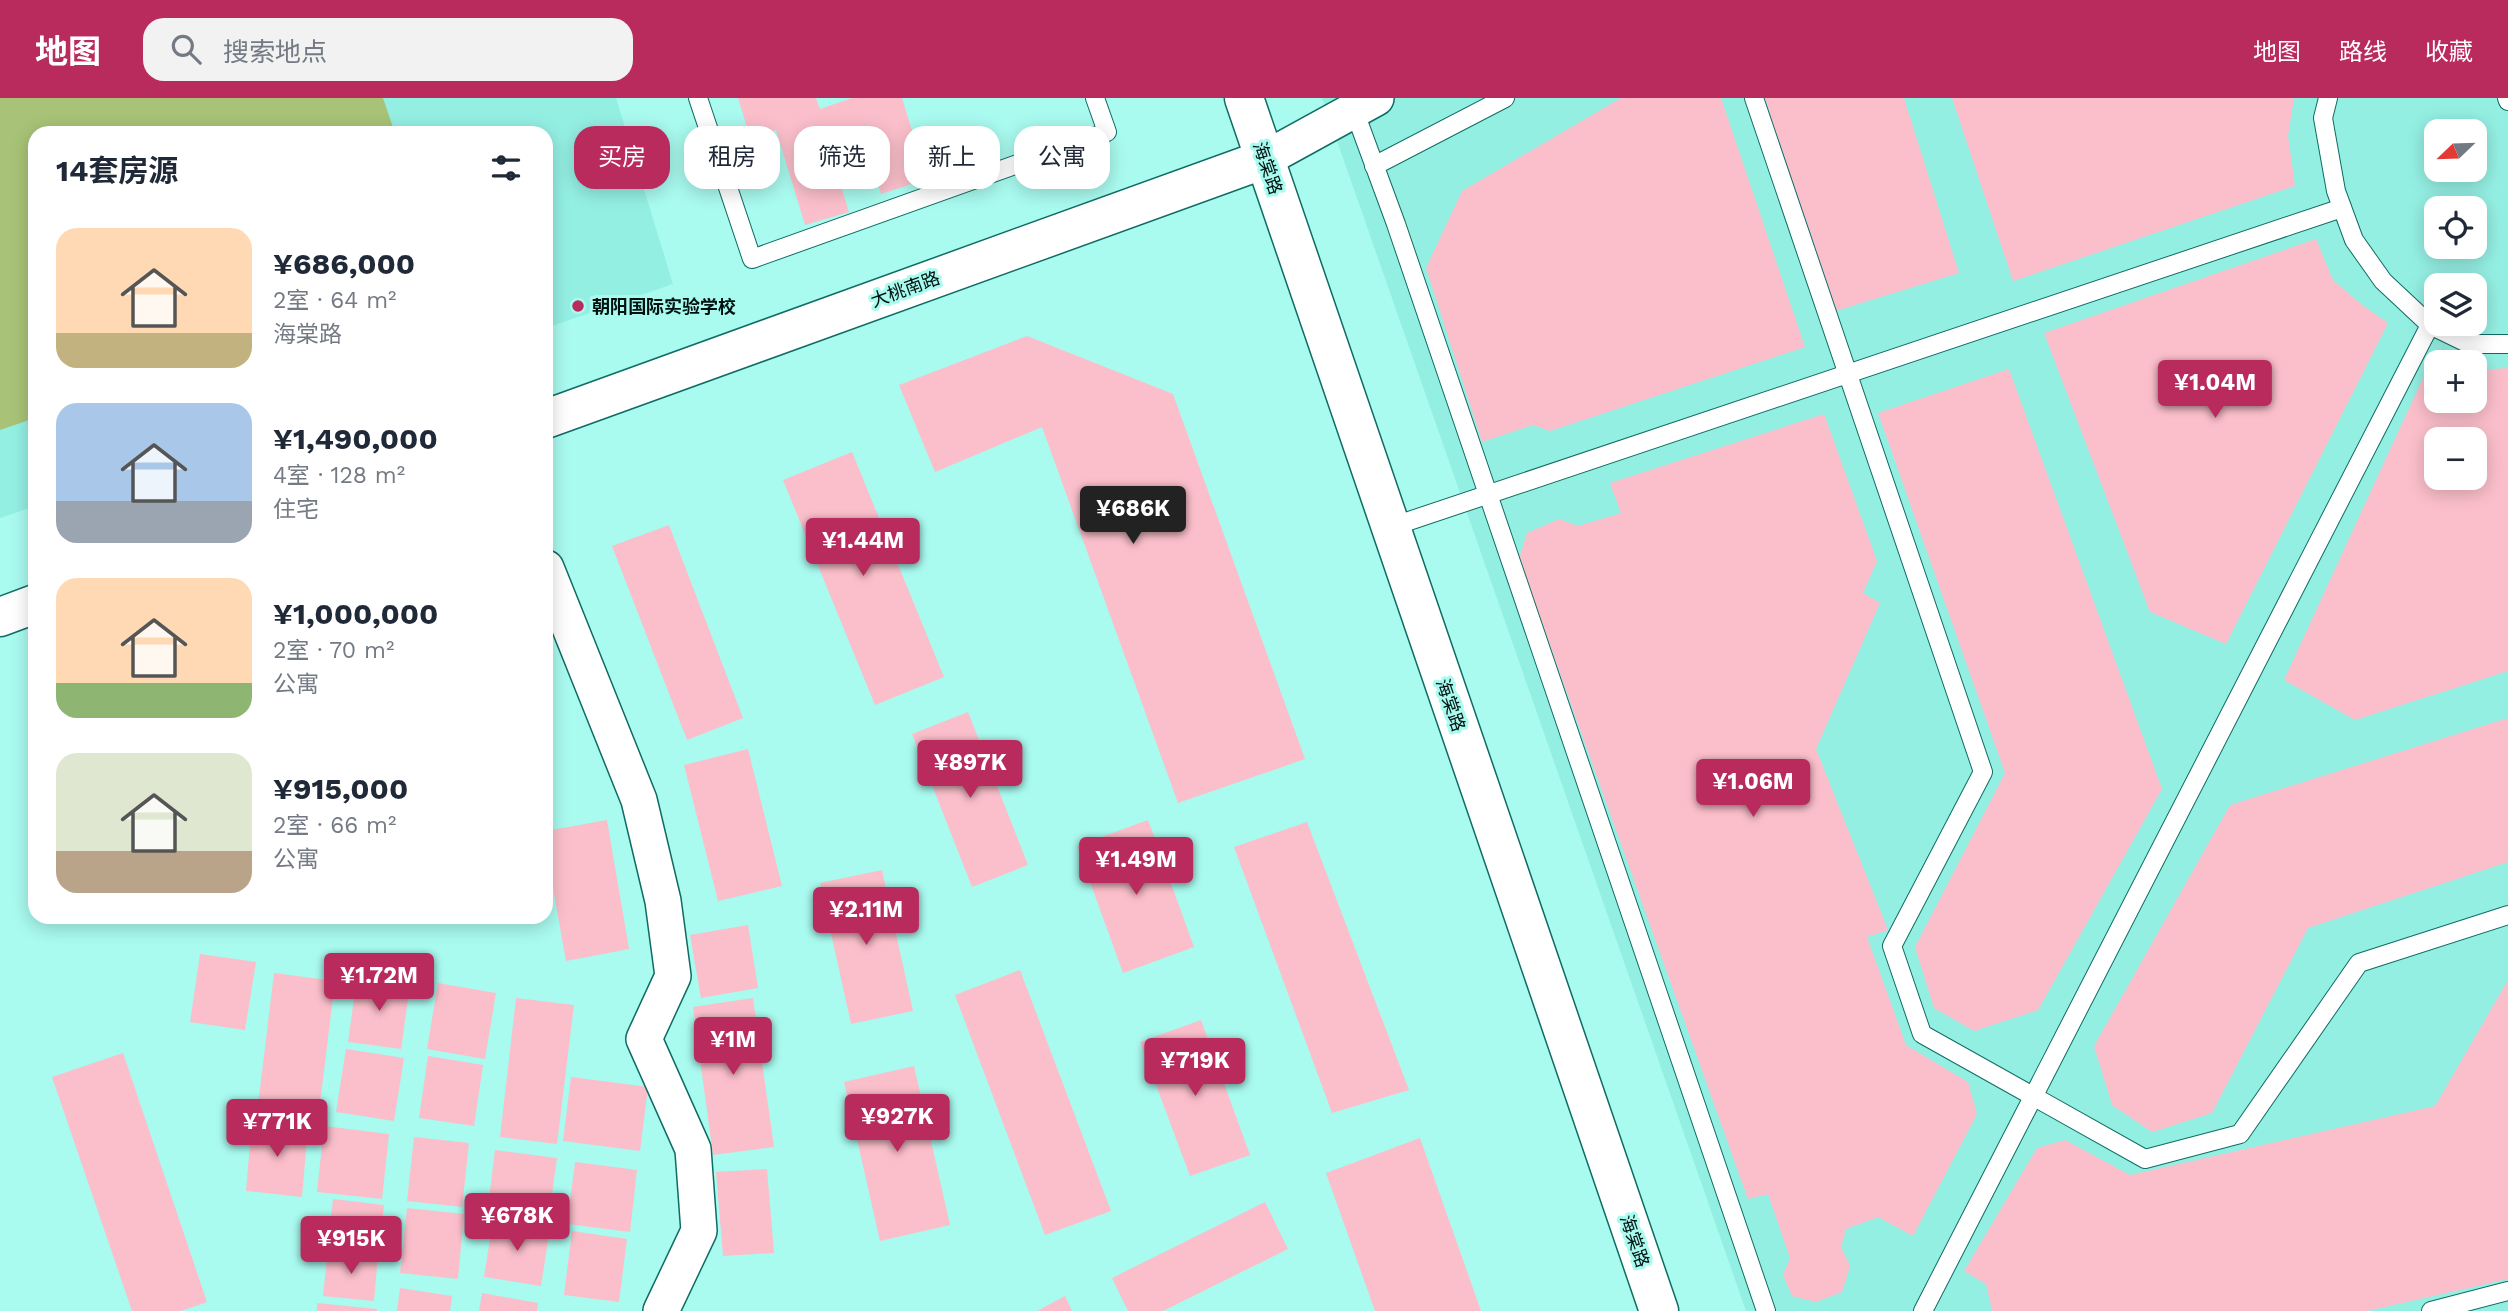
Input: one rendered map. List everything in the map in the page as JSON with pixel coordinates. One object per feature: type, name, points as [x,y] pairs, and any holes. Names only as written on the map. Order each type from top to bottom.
[{"type":"street","name":"海棠路","points":[[1244,98],[1659,1311]]},
{"type":"street","points":[[1265,159],[1365,104]]},
{"type":"street","name":"大桃南路","points":[[553,416],[1265,159]]},
{"type":"street","points":[[553,585],[639,800],[663,901],[673,976],[644,1039],[693,1149],[699,1231],[661,1311]]},
{"type":"street","points":[[0,617],[28,607]]},
{"type":"lane","points":[[698,98],[752,259],[1107,132],[1095,98]]},
{"type":"lane","points":[[1374,166],[1506,98]]},
{"type":"lane","points":[[1754,98],[1983,772],[1892,946],[1922,1034],[2145,1159],[2240,1134],[2359,963],[2508,915]]},
{"type":"lane","points":[[2328,98],[2323,118],[2336,191],[2354,240],[2383,281],[2424,319]]},
{"type":"lane","points":[[1365,104],[1374,166],[1489,495],[1766,1311]]},
{"type":"lane","points":[[1391,527],[2342,208]]},
{"type":"lane","points":[[1923,1311],[2424,336]]},
{"type":"lane","points":[[2453,336],[2469,344],[2508,344]]},
{"type":"lane","points":[[2431,1311],[2508,1291]]},
{"type":"shaded area","name":"朝阳国际实验学校","points":[[0,98],[616,98],[625,126],[574,126],[574,189],[644,189],[673,284],[553,326],[553,126],[28,126],[28,508],[0,518]]},
{"type":"shaded area","points":[[0,98],[383,98],[393,126],[28,126],[28,420],[0,430]]},
{"type":"shaded area","points":[[1322,98],[2508,98],[2508,1311],[1746,1311]]},
{"type":"building","points":[[738,98],[816,98],[820,109],[852,98],[902,98],[911,126],[904,126],[904,186],[881,194],[879,189],[890,189],[890,126],[794,126],[794,189],[780,143],[780,126],[747,126]]},
{"type":"building","points":[[1621,98],[1721,98],[1805,347],[1550,431],[1533,425],[1482,442],[1426,268],[1462,191]]},
{"type":"building","points":[[1765,98],[1904,98],[1959,273],[1832,312]]},
{"type":"building","points":[[1952,98],[2294,98],[2288,136],[2295,186],[2013,281]]},
{"type":"building","points":[[794,189],[842,189],[849,212],[805,225]]},
{"type":"building","points":[[2316,239],[2333,280],[2388,323],[2226,644],[2150,612],[2044,333]]},
{"type":"building","points":[[1027,336],[1173,394],[1305,759],[1178,803],[1042,427],[935,472],[899,385]]},
{"type":"building","points":[[2508,368],[2508,671],[2355,720],[2284,680],[2424,376],[2424,413],[2487,413],[2487,369]]},
{"type":"building","points":[[2009,369],[2162,789],[2038,1010],[1974,1031],[1934,1008],[1915,947],[2005,773],[1878,413]]},
{"type":"building","points":[[1824,414],[1877,561],[1863,593],[1880,603],[1816,749],[1888,930],[1867,937],[1906,1045],[1968,1082],[1977,1114],[1913,1236],[1878,1217],[1846,1229],[1841,1247],[1850,1266],[1842,1292],[1816,1302],[1792,1296],[1783,1275],[1790,1258],[1768,1194],[1748,1199],[1519,559],[1527,533],[1559,519],[1578,526],[1621,513],[1610,483]]},
{"type":"building","points":[[852,452],[944,677],[875,705],[783,480]]},
{"type":"building","points":[[669,525],[743,718],[687,740],[612,546]]},
{"type":"building","points":[[968,712],[1028,865],[972,887],[912,734]]},
{"type":"building","points":[[2508,718],[2508,862],[2308,928],[2212,1113],[2152,1132],[2112,1105],[2094,1046],[2230,805]]},
{"type":"building","points":[[748,749],[782,886],[718,901],[684,765]]},
{"type":"building","points":[[607,820],[629,949],[566,961],[553,888],[553,830]]},
{"type":"building","points":[[1148,820],[1194,947],[1123,973],[1077,846]]},
{"type":"building","points":[[1307,822],[1409,1090],[1332,1113],[1234,847]]},
{"type":"building","points":[[882,870],[913,1011],[851,1024],[820,883]]},
{"type":"building","points":[[748,925],[758,988],[701,998],[690,935]]},
{"type":"building","points":[[200,954],[256,962],[245,1030],[190,1022]]},
{"type":"building","points":[[1020,970],[1111,1211],[1045,1235],[955,995]]},
{"type":"building","points":[[274,973],[335,981],[319,1112],[258,1105]]},
{"type":"building","points":[[357,977],[410,985],[401,1049],[348,1042]]},
{"type":"building","points":[[2508,980],[2508,1279],[2367,1311],[1992,1311],[1986,1284],[1964,1271],[2037,1148],[2065,1140],[2130,1175],[2435,1106]]},
{"type":"building","points":[[438,983],[496,993],[485,1059],[427,1049]]},
{"type":"building","points":[[516,998],[574,1005],[557,1144],[500,1137]]},
{"type":"building","points":[[753,998],[774,1147],[713,1155],[693,1007]]},
{"type":"building","points":[[1201,1020],[1250,1155],[1190,1176],[1140,1042]]},
{"type":"building","points":[[346,1049],[404,1058],[394,1121],[336,1112]]},
{"type":"building","points":[[123,1053],[207,1302],[181,1311],[132,1311],[52,1077]]},
{"type":"building","points":[[428,1056],[483,1065],[474,1126],[419,1118]]},
{"type":"building","points":[[914,1066],[950,1225],[880,1241],[844,1082]]},
{"type":"building","points":[[571,1077],[648,1087],[640,1151],[563,1141]]},
{"type":"building","points":[[252,1121],[308,1126],[302,1197],[246,1191]]},
{"type":"building","points":[[324,1126],[389,1134],[382,1199],[317,1192]]},
{"type":"building","points":[[414,1137],[469,1143],[462,1207],[407,1201]]},
{"type":"building","points":[[1420,1138],[1481,1311],[1375,1311],[1326,1173]]},
{"type":"building","points":[[495,1150],[557,1158],[548,1223],[487,1215]]},
{"type":"building","points":[[575,1162],[637,1170],[630,1232],[567,1224]]},
{"type":"building","points":[[767,1169],[774,1253],[723,1256],[716,1172]]},
{"type":"building","points":[[333,1199],[384,1205],[379,1252],[328,1245]]},
{"type":"building","points":[[1265,1202],[1288,1249],[1163,1311],[1128,1311],[1112,1278]]},
{"type":"building","points":[[407,1208],[464,1214],[458,1279],[400,1273]]},
{"type":"building","points":[[493,1220],[550,1228],[541,1286],[484,1277]]},
{"type":"building","points":[[572,1231],[627,1239],[619,1302],[564,1295]]},
{"type":"building","points":[[328,1250],[378,1255],[374,1301],[323,1296]]},
{"type":"building","points":[[400,1288],[452,1296],[450,1311],[397,1311]]},
{"type":"building","points":[[482,1293],[538,1303],[537,1311],[479,1311]]},
{"type":"building","points":[[1065,1296],[1072,1311],[1037,1311]]},
{"type":"building","points":[[317,1303],[377,1309],[377,1311],[317,1311]]},
{"type":"place","name":"朝阳国际实验学校","points":[[578,306]]}]
